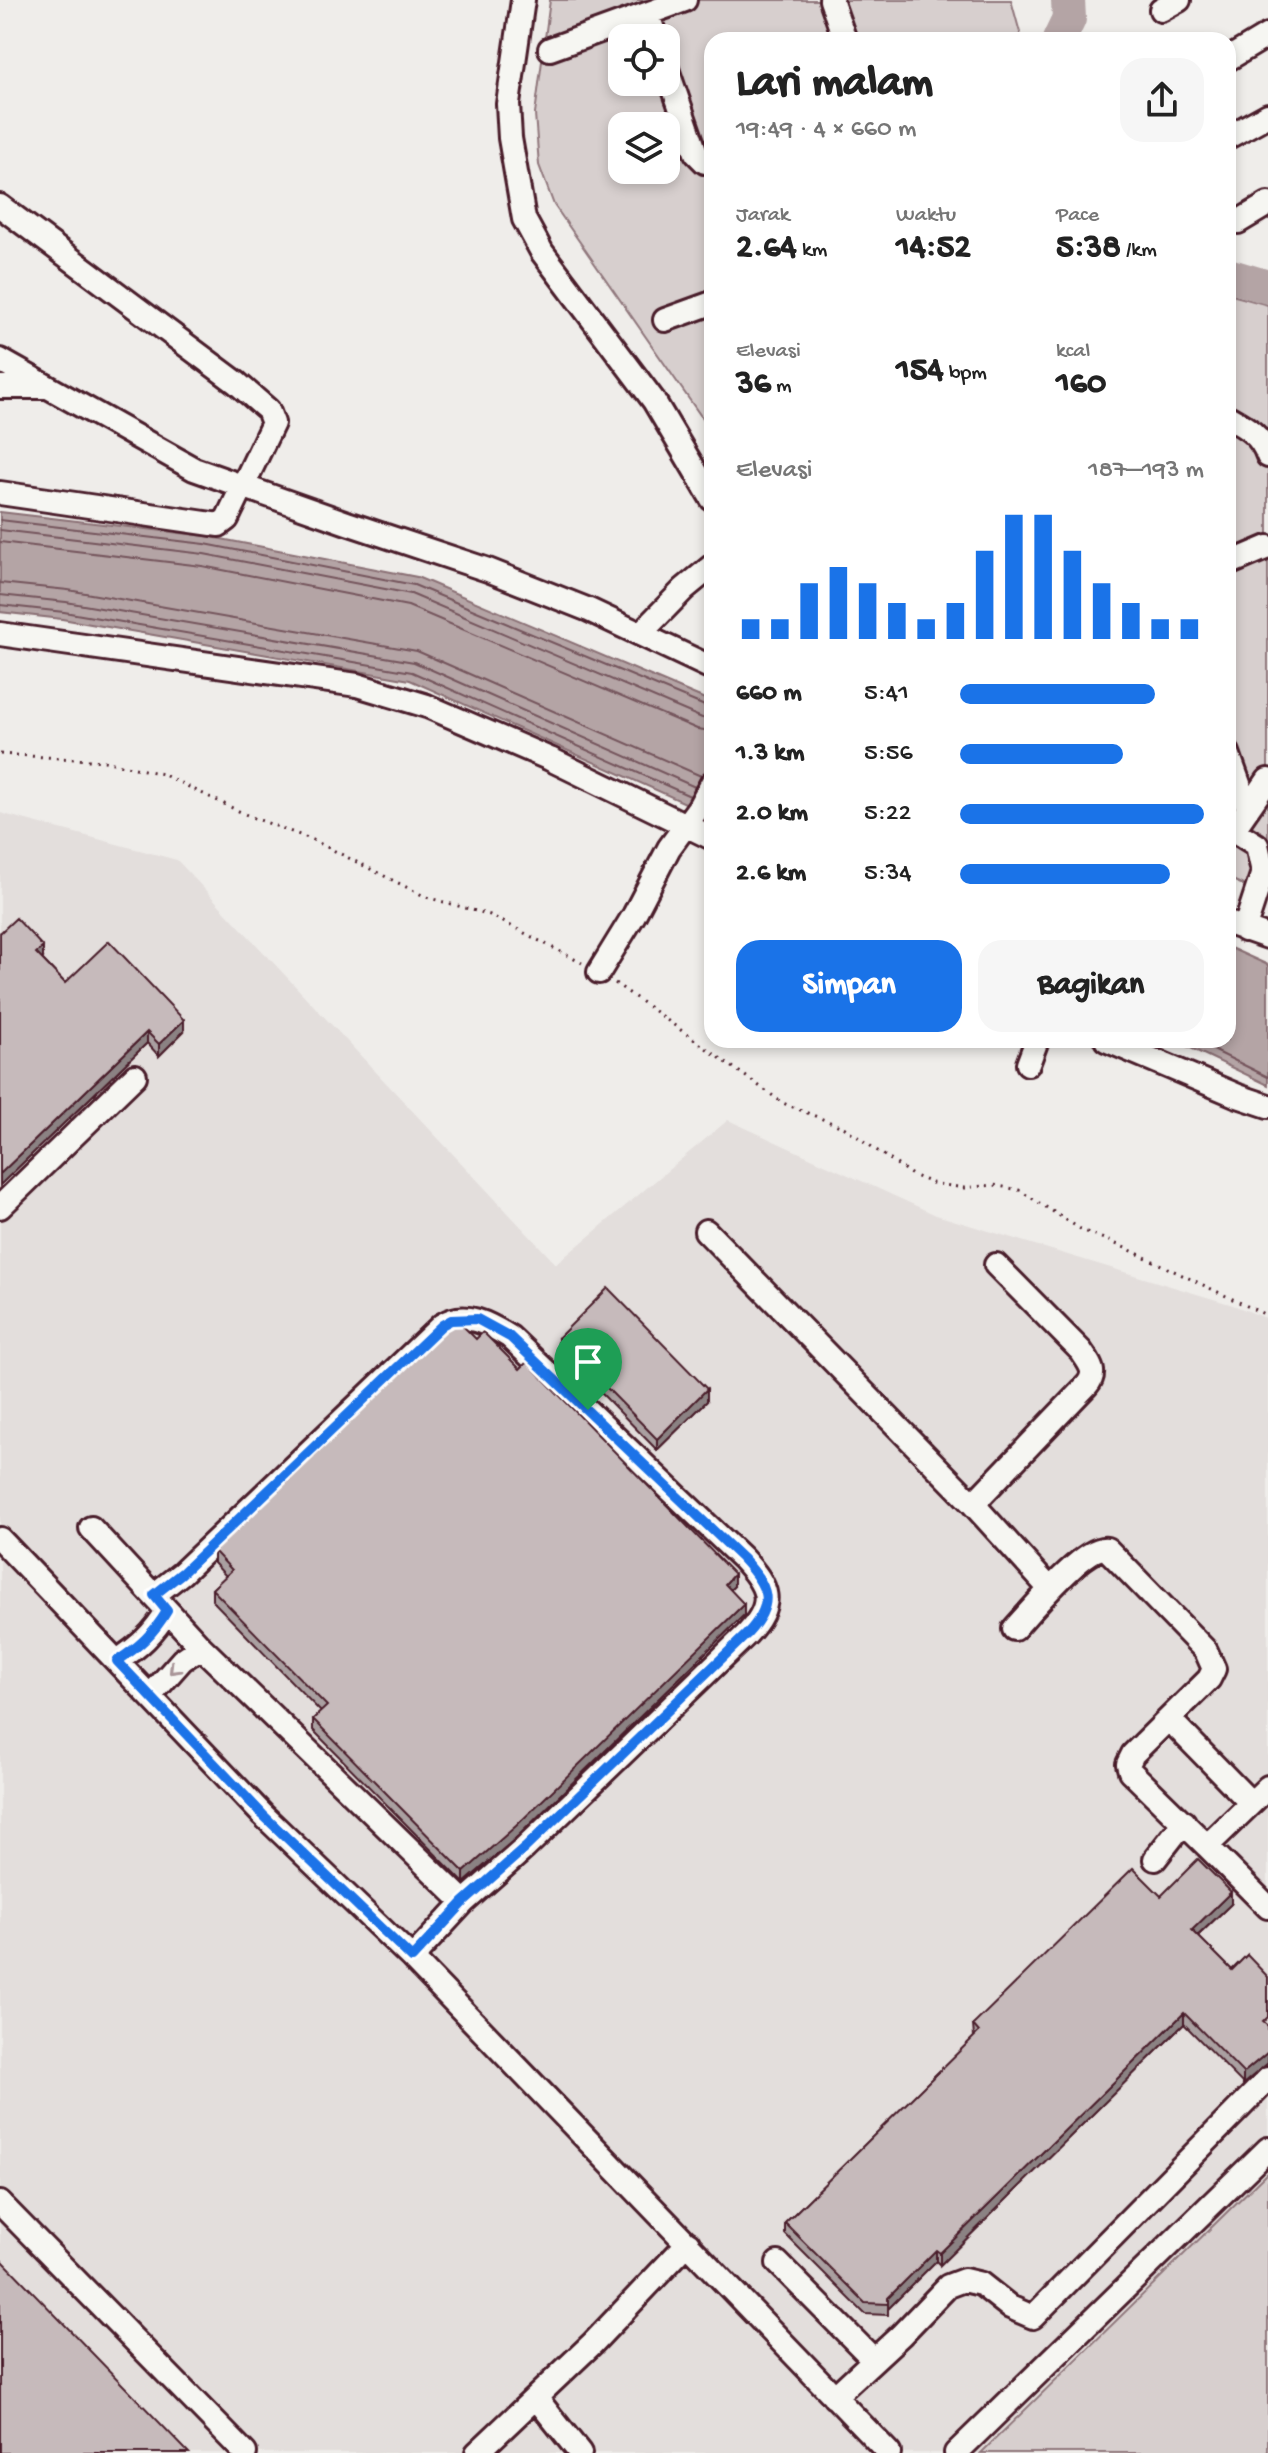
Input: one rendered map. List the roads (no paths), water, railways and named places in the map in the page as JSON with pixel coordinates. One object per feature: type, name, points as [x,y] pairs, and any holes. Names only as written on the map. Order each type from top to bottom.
[{"type":"street","points":[[523,0],[508,104],[517,187],[524,219],[542,252],[654,401],[704,485]]},
{"type":"street","points":[[831,0],[842,32]]},
{"type":"street","points":[[550,49],[679,1]]},
{"type":"street","points":[[648,15],[651,24]]},
{"type":"street","points":[[1236,54],[1268,35]]},
{"type":"street","points":[[676,96],[696,153],[704,161]]},
{"type":"street","points":[[1236,133],[1268,115]]},
{"type":"street","points":[[1238,222],[1268,204]]},
{"type":"street","points":[[0,206],[237,383],[268,410],[273,423],[244,487],[227,519],[219,525],[0,493]]},
{"type":"street","points":[[665,320],[704,306]]},
{"type":"street","points":[[0,360],[194,469],[488,570],[589,610],[704,664]]},
{"type":"street","points":[[0,387],[46,387]]},
{"type":"street","points":[[1236,421],[1258,437],[1268,456]]},
{"type":"street","points":[[1236,561],[1268,547]]},
{"type":"street","points":[[640,634],[704,573]]},
{"type":"street","points":[[0,634],[357,685],[427,706],[550,759],[693,815],[704,828]]},
{"type":"street","points":[[1236,775],[1248,809]]},
{"type":"street","points":[[1236,822],[1268,780]]},
{"type":"street","points":[[599,972],[634,915],[669,848],[704,796]]},
{"type":"street","points":[[1236,831],[1257,845],[1263,872],[1236,927],[1268,937]]},
{"type":"street","points":[[1028,1064],[1034,1048]]},
{"type":"street","points":[[1125,1048],[1268,1106]]},
{"type":"street","points":[[0,1207],[135,1076]]},
{"type":"street","points":[[706,1231],[973,1504],[1050,1589]]},
{"type":"street","points":[[973,1504],[1093,1376],[1091,1365],[1081,1351],[996,1265]]},
{"type":"street","points":[[117,1661],[156,1630],[160,1603],[182,1573],[442,1325],[451,1320],[477,1319],[510,1337],[742,1558],[761,1578],[765,1588],[765,1610],[757,1624],[525,1848],[464,1902],[412,1958]]},
{"type":"street","points":[[91,1528],[201,1647],[464,1902]]},
{"type":"street","points":[[0,1539],[263,1815],[412,1958],[889,2453]]},
{"type":"street","points":[[1014,1629],[1050,1589],[1081,1561],[1097,1549],[1104,1548],[1206,1651],[1213,1674],[1133,1754],[1128,1764],[1134,1777],[1184,1822],[1268,1907]]},
{"type":"street","points":[[151,1695],[182,1660],[201,1647]]},
{"type":"street","points":[[1169,1719],[1251,1803]]},
{"type":"street","points":[[1207,1846],[1268,1787]]},
{"type":"street","points":[[1155,1859],[1184,1822]]},
{"type":"street","points":[[834,2397],[948,2286],[964,2280],[981,2284],[1010,2307],[1033,2317],[1268,2079]]},
{"type":"street","points":[[956,2453],[1268,2149]]},
{"type":"street","points":[[0,2203],[245,2453]]},
{"type":"street","points":[[477,2453],[537,2399],[688,2243]]},
{"type":"street","points":[[778,2263],[874,2360]]},
{"type":"street","points":[[537,2399],[580,2453]]},
{"type":"water","points":[[0,512],[206,536],[417,577],[704,699],[704,811],[410,680],[62,619],[0,612]]},
{"type":"water","points":[[1236,951],[1268,965],[1268,1085],[1191,1048],[1236,1048]]},
{"type":"waterway","points":[[1063,32],[1069,19],[1068,0]]},
{"type":"waterway","points":[[1236,277],[1268,287]]}]
